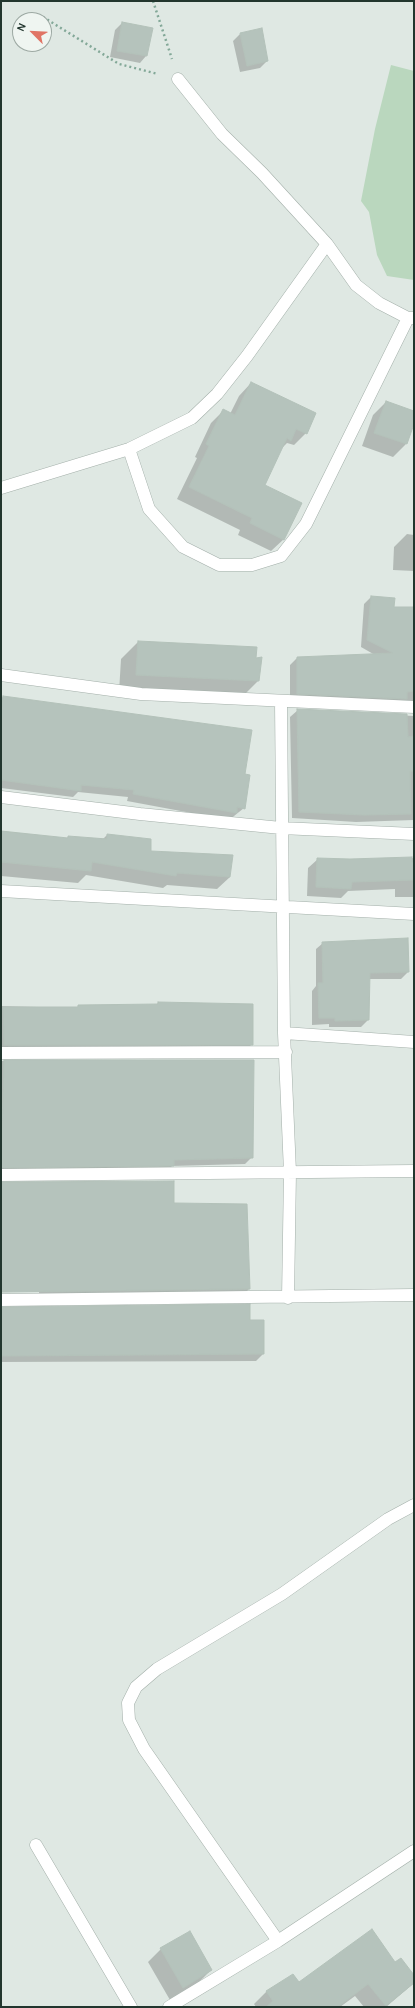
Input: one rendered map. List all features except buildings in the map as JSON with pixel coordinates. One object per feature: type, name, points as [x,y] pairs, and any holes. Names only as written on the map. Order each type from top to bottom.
[{"type":"street","points":[[129,449],[149,509],[183,547],[219,564],[252,565],[281,556],[306,524],[411,318],[379,303],[356,285],[327,244],[262,173],[222,134],[178,79]]},
{"type":"street","points":[[1,488],[129,449],[192,418],[217,394],[248,356],[327,244]]},
{"type":"street","points":[[1,674],[141,694],[281,702],[414,707]]},
{"type":"street","points":[[281,702],[284,1033],[290,1172],[288,1298]]},
{"type":"street","points":[[1,797],[140,814],[281,828],[414,834]]},
{"type":"street","points":[[1,891],[414,914]]},
{"type":"street","points":[[284,1033],[414,1042]]},
{"type":"street","points":[[1,1053],[286,1052]]},
{"type":"street","points":[[1,1174],[414,1171]]},
{"type":"street","points":[[1,1300],[288,1298],[414,1295]]},
{"type":"street","points":[[278,1941],[144,1750],[129,1720],[128,1703],[136,1687],[157,1669],[282,1594],[388,1519],[414,1505]]},
{"type":"street","points":[[36,1845],[131,2007]]},
{"type":"street","points":[[169,2007],[278,1941],[414,1851]]},
{"type":"path","points":[[153,1],[178,79]]},
{"type":"path","points":[[52,23],[119,64],[178,79]]},
{"type":"green space","points":[[391,65],[414,71],[414,280],[387,276],[377,255],[369,212],[361,201],[375,129]]}]
